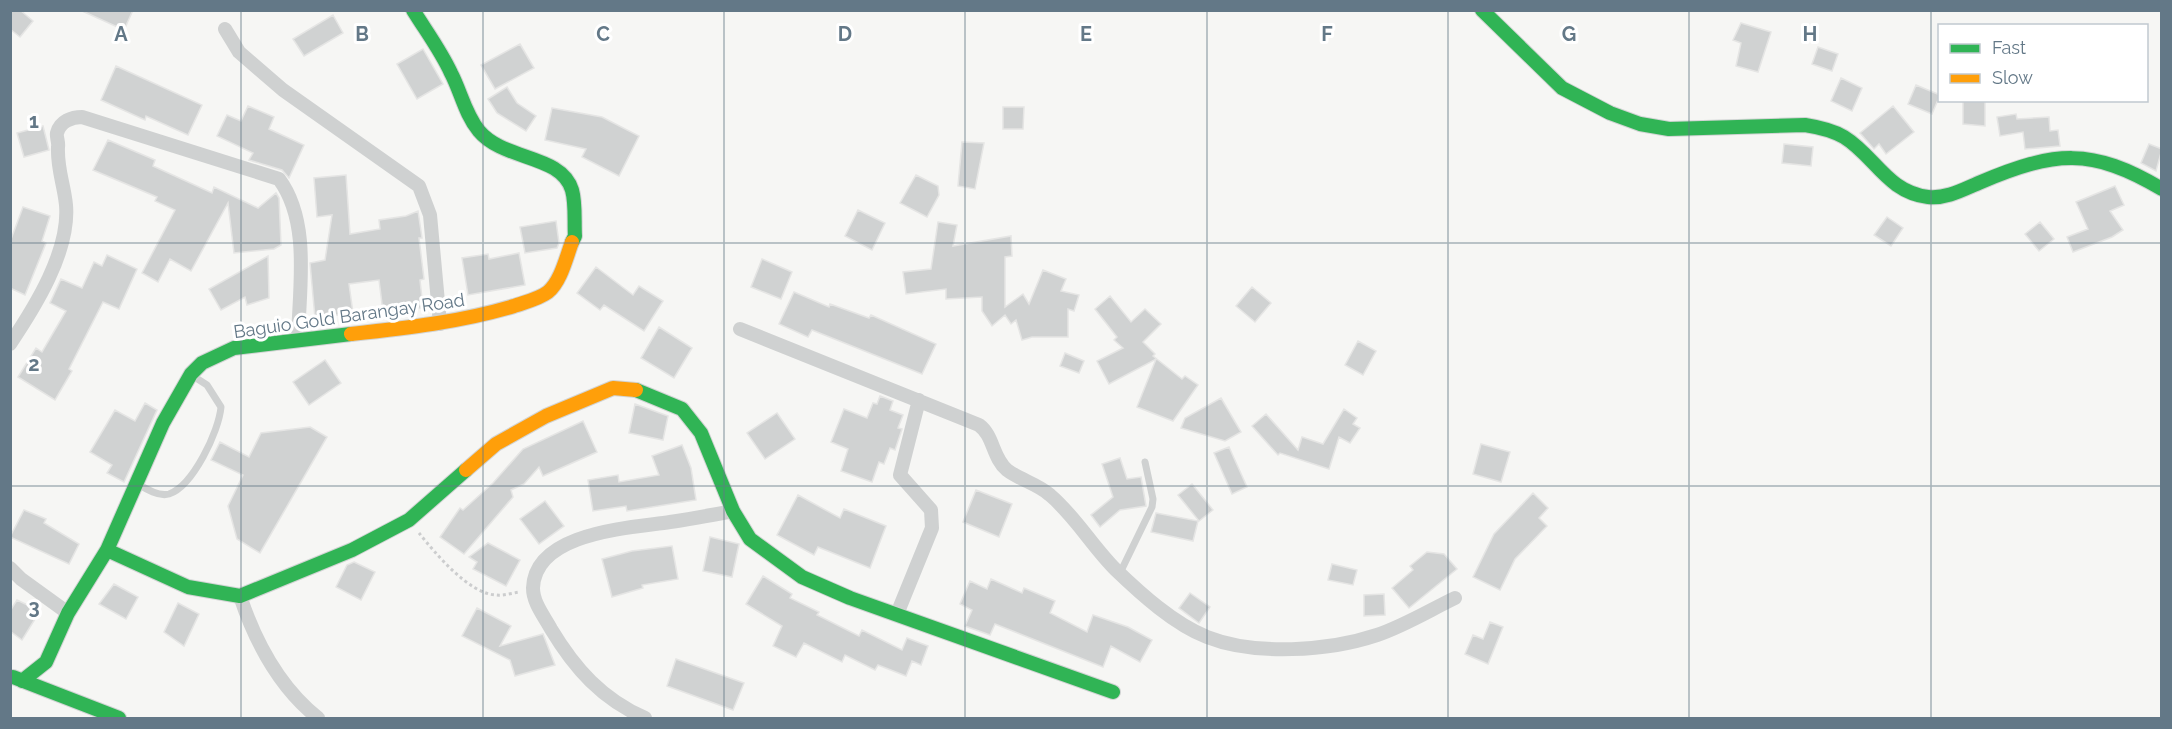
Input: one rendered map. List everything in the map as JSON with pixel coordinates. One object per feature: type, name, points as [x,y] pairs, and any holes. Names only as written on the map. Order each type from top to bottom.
[{"type":"street","name":"Baguio Gold Barangay Road","points":[[16,678],[46,662],[68,613],[107,550],[163,423],[191,374],[211,357],[234,348],[440,324],[514,307],[548,292],[567,262],[575,236],[574,202],[567,178],[557,168],[506,152],[480,133],[470,117],[451,72],[413,10]]},
{"type":"street","points":[[1482,10],[1562,88],[1610,113],[1640,124],[1669,129],[1795,125],[1820,127],[1846,138],[1878,172],[1905,189],[1927,197],[1954,194],[2040,160],[2072,154],[2112,162],[2141,175],[2162,189]]},
{"type":"street","points":[[225,28],[238,52],[283,90],[419,186],[430,215],[440,324]]},
{"type":"street","points":[[10,344],[33,309],[60,250],[66,229],[66,203],[56,159],[57,133],[72,117],[82,117],[279,179],[289,192],[296,212],[299,250],[298,339]]},
{"type":"street","points":[[740,329],[967,418],[985,429],[999,461],[1009,471],[1049,494],[1120,573],[1191,629],[1225,643],[1254,647],[1302,648],[1344,644],[1380,634],[1455,598]]},
{"type":"street","points":[[107,550],[190,588],[223,596],[240,596],[343,554],[409,520],[496,444],[556,411],[613,388],[645,392],[682,409],[701,433],[733,511],[750,539],[802,577],[1113,692]]},
{"type":"street","points":[[897,614],[932,528],[931,510],[900,475],[919,400]]},
{"type":"street","points":[[645,718],[603,695],[582,674],[535,602],[534,576],[550,555],[574,540],[605,531],[733,511]]},
{"type":"street","points":[[10,568],[21,579],[68,613]]},
{"type":"street","points":[[240,596],[251,630],[272,667],[318,718]]},
{"type":"street","points":[[46,662],[50,691]]},
{"type":"street","points":[[16,678],[119,718]]},
{"type":"lane","points":[[138,484],[160,494],[168,494],[178,488],[195,471],[215,428],[220,407],[207,385],[191,374]]},
{"type":"lane","points":[[1120,573],[1154,499],[1145,462]]},
{"type":"path","points":[[409,520],[440,559],[466,582],[495,596],[533,590]]},
{"type":"building","points":[[10,10],[20,10],[33,21],[20,37],[10,29]]},
{"type":"building","points":[[80,10],[133,10],[124,30]]},
{"type":"building","points":[[333,15],[343,33],[304,56],[293,39]]},
{"type":"building","points":[[1741,23],[1771,32],[1758,72],[1736,66],[1741,43],[1733,40]]},
{"type":"building","points":[[520,44],[534,68],[495,89],[481,65]]},
{"type":"building","points":[[1818,47],[1838,54],[1832,71],[1812,64]]},
{"type":"building","points":[[423,49],[443,84],[417,99],[397,64]]},
{"type":"building","points":[[116,66],[202,105],[188,135],[146,116],[145,120],[101,100]]},
{"type":"building","points":[[1841,78],[1862,88],[1852,111],[1831,101]]},
{"type":"building","points":[[1916,85],[1938,94],[1932,114],[1908,104]]},
{"type":"building","points":[[507,87],[517,103],[536,116],[526,131],[497,113],[488,99]]},
{"type":"building","points":[[1963,102],[1985,102],[1985,126],[1963,124]]},
{"type":"building","points":[[248,106],[274,117],[269,129],[304,145],[289,178],[282,170],[249,160],[253,153],[217,136],[227,115],[241,121]]},
{"type":"building","points":[[1893,106],[1914,132],[1886,154],[1879,144],[1874,149],[1860,133]]},
{"type":"building","points":[[1003,107],[1024,107],[1023,129],[1003,129]]},
{"type":"building","points":[[552,108],[602,117],[639,136],[619,176],[582,157],[586,149],[545,140]]},
{"type":"building","points":[[2016,114],[2017,119],[2049,117],[2050,131],[2058,130],[2060,146],[2025,149],[2023,132],[2000,136],[1997,117]]},
{"type":"building","points":[[43,126],[49,150],[24,157],[17,133]]},
{"type":"building","points":[[108,140],[155,160],[153,166],[212,193],[214,187],[258,208],[276,193],[279,198],[281,245],[274,249],[234,253],[228,203],[191,271],[170,259],[158,282],[142,273],[175,210],[155,201],[157,197],[93,170]]},
{"type":"building","points":[[962,142],[984,143],[975,189],[958,186]]},
{"type":"building","points":[[1784,144],[1813,147],[1811,166],[1782,163]]},
{"type":"building","points":[[2149,144],[2162,149],[2156,171],[2141,163]]},
{"type":"building","points":[[346,175],[350,234],[380,229],[379,220],[406,216],[418,211],[422,238],[419,238],[424,279],[420,280],[423,308],[383,312],[379,280],[349,284],[353,313],[315,318],[310,263],[325,260],[332,215],[317,217],[314,178]]},
{"type":"building","points":[[916,175],[938,186],[939,195],[927,217],[900,203]]},
{"type":"building","points":[[2115,186],[2124,205],[2110,211],[2123,230],[2112,237],[2073,252],[2067,237],[2088,229],[2076,202]]},
{"type":"building","points":[[23,207],[50,216],[42,241],[46,243],[25,295],[10,288],[10,242]]},
{"type":"building","points":[[858,210],[885,223],[872,250],[845,236]]},
{"type":"building","points":[[1887,217],[1903,228],[1891,246],[1874,235]]},
{"type":"building","points":[[556,221],[559,243],[557,248],[525,253],[520,227]]},
{"type":"building","points":[[938,222],[957,225],[953,246],[1011,236],[1012,256],[1005,257],[1005,307],[1023,294],[1029,304],[1043,270],[1066,279],[1061,291],[1079,295],[1074,311],[1068,309],[1068,337],[1032,337],[1022,340],[1016,320],[1011,324],[1005,315],[992,326],[982,311],[982,297],[946,299],[946,289],[906,294],[903,272],[931,269]]},
{"type":"building","points":[[2040,222],[2054,239],[2039,251],[2025,234]]},
{"type":"building","points":[[519,253],[525,285],[468,295],[462,258],[488,254],[489,259]]},
{"type":"building","points":[[107,255],[137,269],[119,309],[103,302],[69,369],[72,371],[55,400],[18,377],[36,348],[42,352],[66,311],[50,303],[61,279],[82,288],[94,262],[102,266]]},
{"type":"building","points":[[268,256],[269,298],[247,305],[245,297],[221,310],[209,289]]},
{"type":"building","points":[[762,259],[792,272],[781,299],[751,287]]},
{"type":"building","points":[[596,267],[633,295],[639,286],[663,301],[644,331],[604,305],[600,310],[577,293]]},
{"type":"building","points":[[1252,287],[1271,303],[1255,322],[1236,306]]},
{"type":"building","points":[[794,292],[829,307],[830,304],[869,318],[871,315],[936,344],[922,374],[812,330],[808,337],[779,324]]},
{"type":"building","points":[[1110,296],[1131,322],[1145,309],[1161,324],[1143,342],[1155,354],[1153,356],[1182,379],[1185,376],[1198,385],[1173,421],[1137,407],[1156,359],[1109,384],[1097,361],[1123,348],[1114,340],[1117,337],[1095,309]]},
{"type":"building","points":[[659,327],[692,348],[674,378],[641,358]]},
{"type":"building","points":[[1358,341],[1376,351],[1363,375],[1345,365]]},
{"type":"building","points":[[1065,353],[1084,361],[1079,373],[1060,366]]},
{"type":"building","points":[[325,360],[341,383],[309,405],[293,382]]},
{"type":"building","points":[[880,396],[893,401],[890,410],[903,415],[898,428],[902,429],[895,450],[890,448],[884,464],[879,462],[872,482],[841,471],[848,449],[831,442],[844,409],[867,418],[873,403],[877,404]]},
{"type":"building","points":[[1221,398],[1241,432],[1225,441],[1181,428],[1185,418]]},
{"type":"building","points":[[145,403],[157,410],[124,482],[107,473],[112,465],[90,452],[115,410],[135,421]]},
{"type":"building","points":[[635,404],[668,416],[663,440],[629,433]]},
{"type":"building","points":[[1344,409],[1357,418],[1353,424],[1360,428],[1350,443],[1339,437],[1329,469],[1280,453],[1278,455],[1252,426],[1266,414],[1298,450],[1302,437],[1323,444]]},
{"type":"building","points":[[777,413],[795,439],[765,459],[747,433]]},
{"type":"building","points":[[583,421],[597,452],[543,476],[539,467],[524,484],[511,490],[513,497],[464,554],[440,537],[460,508],[463,510],[493,483],[523,449]]},
{"type":"building","points":[[310,427],[327,437],[260,553],[237,539],[228,506],[243,475],[211,460],[220,442],[249,457],[261,433]]},
{"type":"building","points":[[1481,444],[1510,452],[1501,482],[1473,474]]},
{"type":"building","points":[[682,445],[691,468],[696,500],[627,511],[626,506],[593,511],[588,480],[618,475],[619,482],[659,475],[652,456]]},
{"type":"building","points":[[1229,447],[1247,487],[1232,494],[1214,453]]},
{"type":"building","points":[[1120,458],[1127,479],[1141,477],[1146,506],[1120,510],[1100,527],[1091,515],[1113,497],[1102,464]]},
{"type":"building","points":[[1192,484],[1213,510],[1199,521],[1178,495]]},
{"type":"building","points":[[976,490],[1012,504],[999,537],[963,522]]},
{"type":"building","points":[[1533,493],[1548,508],[1539,518],[1547,526],[1515,559],[1500,590],[1473,577],[1494,534]]},
{"type":"building","points":[[798,495],[840,518],[844,509],[886,526],[870,568],[818,547],[814,555],[777,535]]},
{"type":"building","points":[[545,501],[564,526],[539,544],[520,519]]},
{"type":"building","points":[[24,510],[46,519],[44,523],[79,544],[69,564],[10,537]]},
{"type":"building","points":[[1156,513],[1198,521],[1193,541],[1151,532]]},
{"type":"building","points":[[710,537],[739,544],[732,577],[703,571]]},
{"type":"building","points":[[488,543],[520,560],[506,586],[473,569],[477,562],[469,557]]},
{"type":"building","points":[[672,546],[678,579],[642,585],[643,588],[612,597],[602,559],[632,551]]},
{"type":"building","points":[[1427,552],[1444,554],[1457,569],[1409,608],[1392,588],[1413,570],[1410,566]]},
{"type":"building","points":[[354,562],[375,572],[361,600],[336,587],[347,565]]},
{"type":"building","points":[[1332,564],[1357,570],[1353,585],[1328,580]]},
{"type":"building","points":[[763,576],[792,594],[790,598],[819,612],[817,615],[859,636],[862,630],[902,650],[907,638],[928,646],[921,665],[912,661],[906,676],[878,665],[875,670],[845,655],[842,662],[804,643],[796,657],[773,646],[782,626],[746,604]]},
{"type":"building","points":[[991,579],[1022,593],[1024,588],[1055,601],[1050,613],[1087,632],[1093,615],[1128,627],[1152,640],[1140,662],[1111,646],[1103,667],[995,624],[990,635],[965,626],[972,610],[960,604],[970,581],[987,589]]},
{"type":"building","points":[[114,584],[138,597],[126,619],[99,604]]},
{"type":"building","points":[[1190,593],[1210,607],[1199,623],[1179,608]]},
{"type":"building","points":[[1384,594],[1385,615],[1364,616],[1364,595]]},
{"type":"building","points":[[17,600],[40,611],[22,640],[10,631],[10,611]]},
{"type":"building","points":[[178,603],[199,614],[184,646],[164,632]]},
{"type":"building","points":[[477,608],[511,626],[500,646],[543,634],[555,665],[515,676],[510,660],[462,636]]},
{"type":"building","points":[[1490,622],[1503,627],[1488,664],[1465,654],[1473,635],[1483,639]]},
{"type":"building","points":[[676,659],[744,683],[733,710],[667,686]]},
{"type":"traffic: fast","points":[[413,10],[443,57],[470,117],[479,131],[490,141],[544,163],[566,178],[574,201],[575,236],[572,242]]},
{"type":"traffic: fast","points":[[1482,10],[1562,88],[1610,113],[1640,124],[1669,129],[1805,125],[1820,128],[1844,137],[1855,145],[1902,188],[1928,197],[1955,193],[2031,164],[2073,158],[2093,160],[2114,166],[2137,175],[2162,189]]},
{"type":"traffic: fast","points":[[22,681],[46,662],[68,613],[107,550],[163,423],[191,374],[202,363],[234,348],[351,334]]},
{"type":"traffic: fast","points":[[636,390],[682,409],[701,433],[733,511],[750,539],[802,577],[850,598],[1113,692]]},
{"type":"traffic: fast","points":[[107,550],[188,587],[240,596],[352,550],[409,520],[466,470]]},
{"type":"traffic: fast","points":[[13,677],[119,718]]},
{"type":"traffic: slow","points":[[351,334],[454,320],[494,312],[536,298],[553,287],[563,269],[572,242]]},
{"type":"traffic: slow","points":[[466,470],[496,444],[546,416],[613,388],[636,390]]}]
